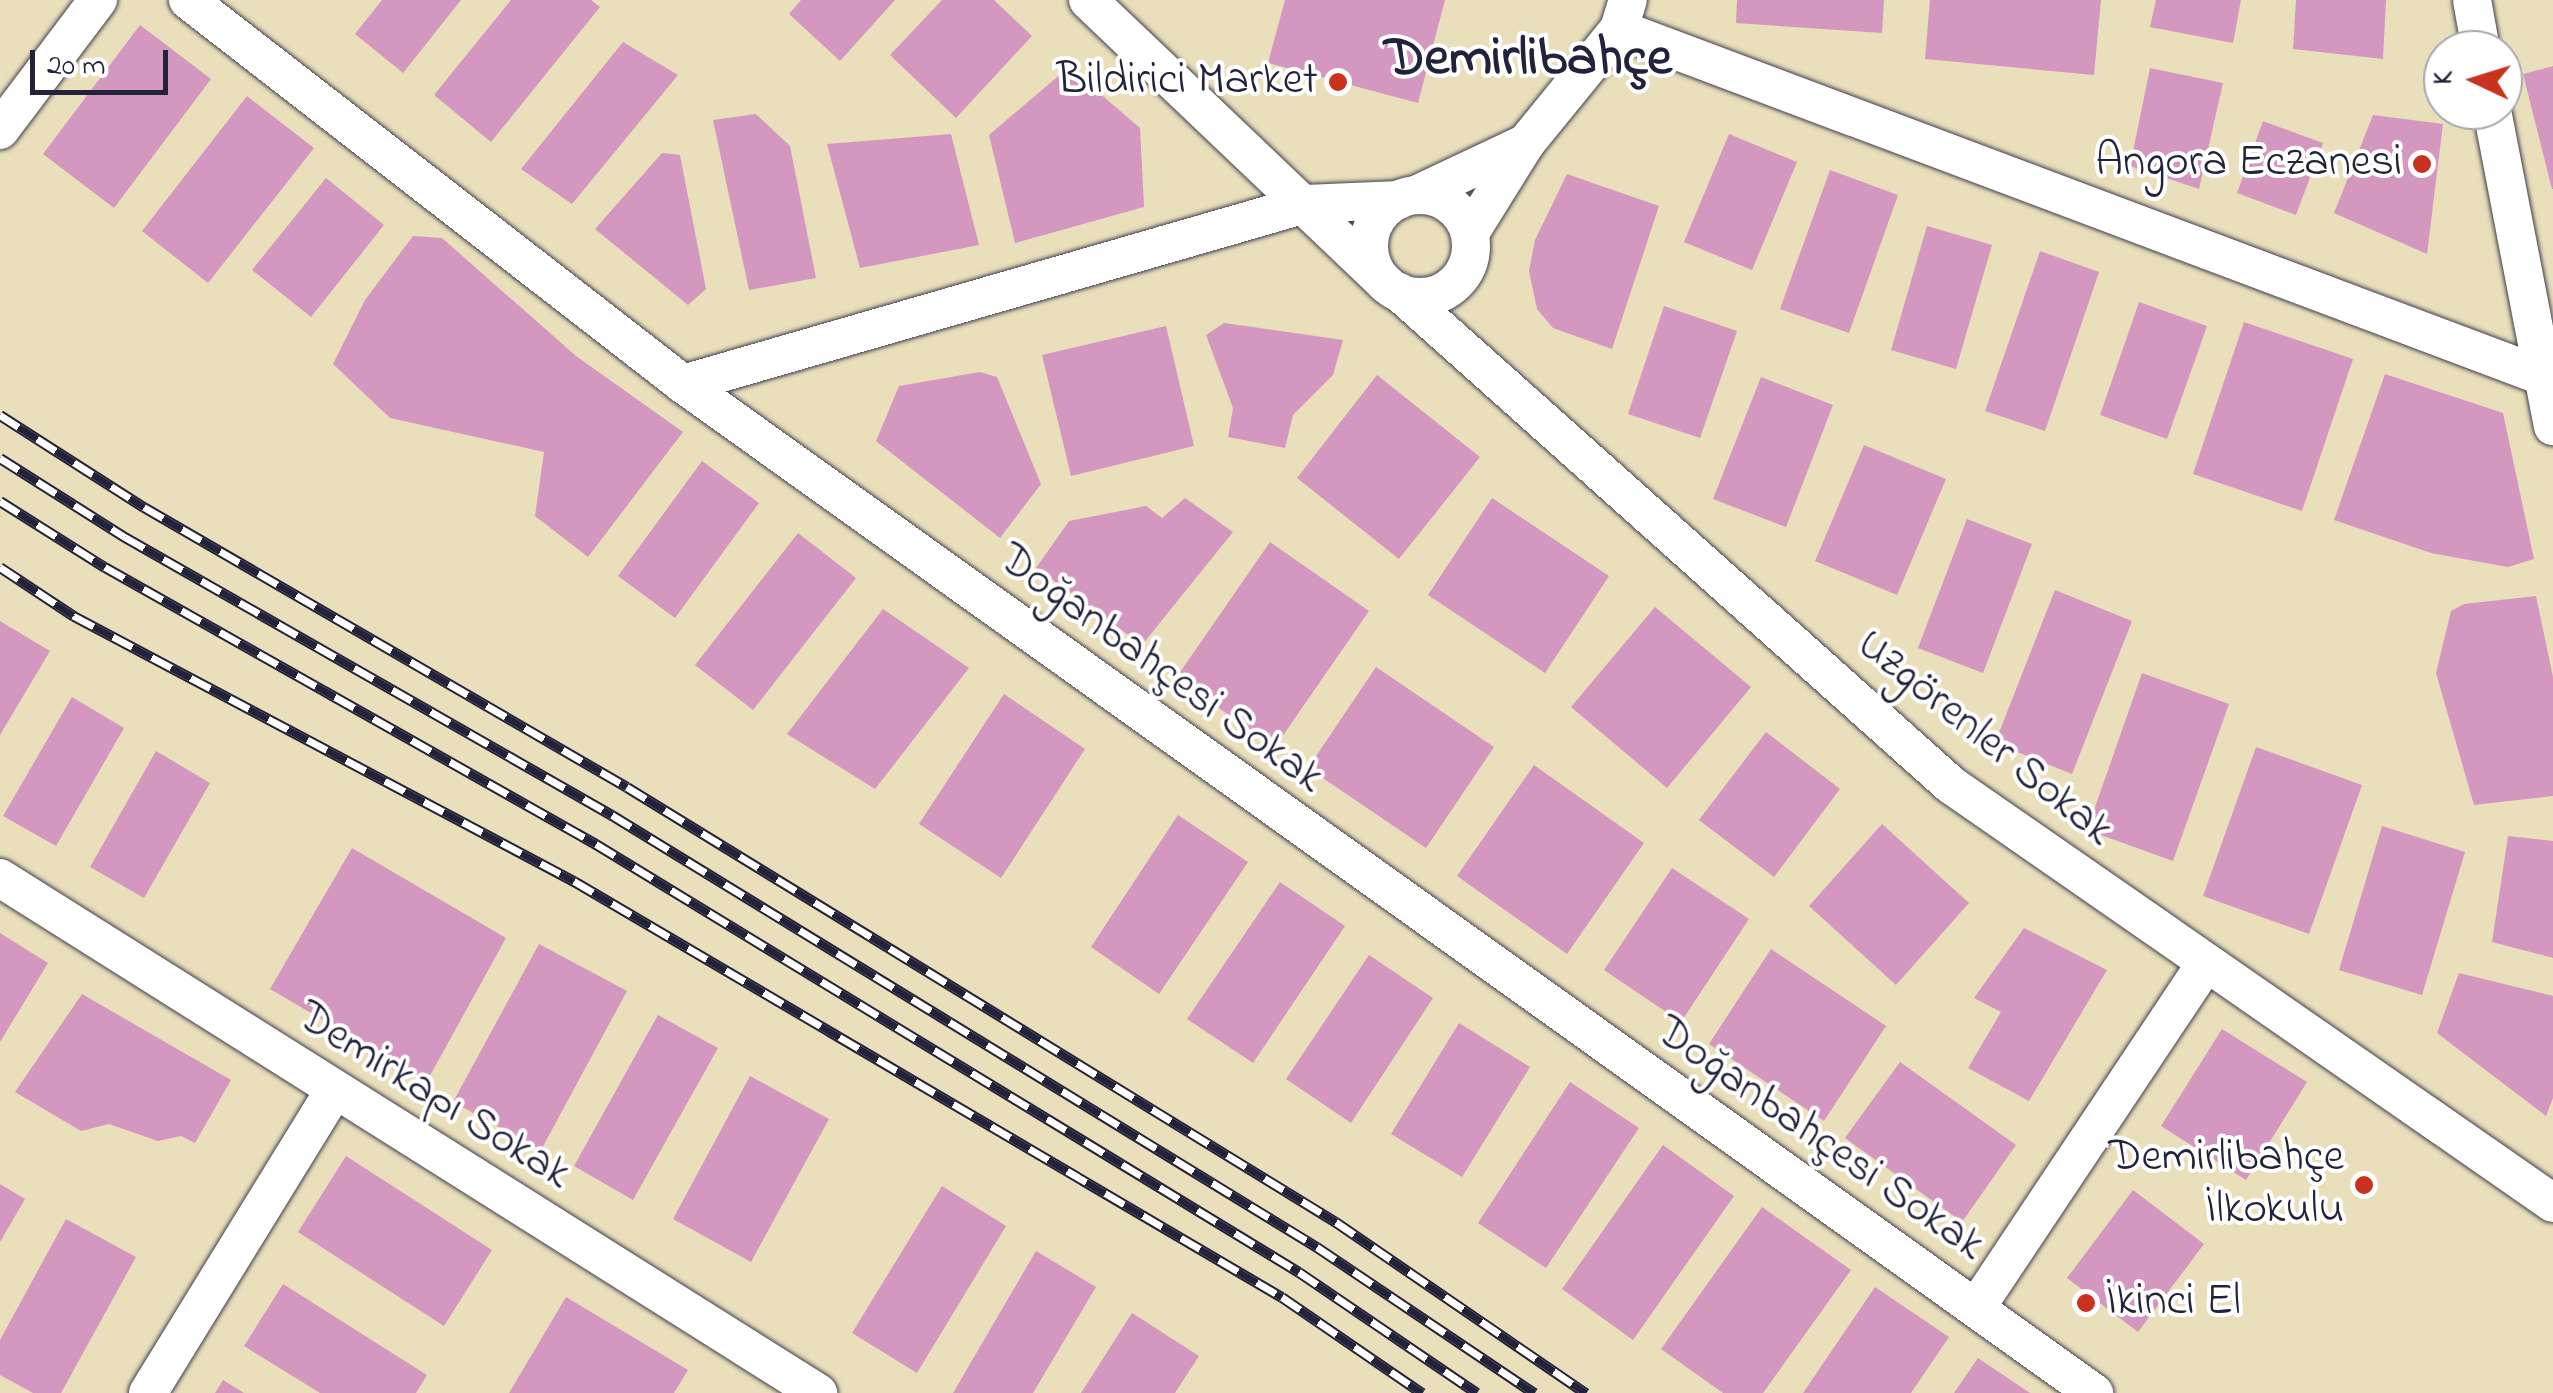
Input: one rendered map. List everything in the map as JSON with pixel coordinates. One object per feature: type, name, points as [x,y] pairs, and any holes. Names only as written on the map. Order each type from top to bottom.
[{"type":"street","points":[[0,130],[98,0]]},
{"type":"street","name":"Doğanbahçesi Sokak","points":[[188,0],[684,384],[1749,1152],[2094,1393]]},
{"type":"street","name":"Uzgörenler Sokak","points":[[1088,0],[1460,350],[1951,785],[2204,966],[2553,1203]]},
{"type":"street","points":[[2472,0],[2478,30]]},
{"type":"street","points":[[1526,143],[1407,197],[1375,222],[1370,255],[1392,288],[1431,296],[1468,250],[1526,143],[1624,14],[2547,378]]},
{"type":"street","points":[[2496,130],[2547,378],[2553,426]]},
{"type":"street","points":[[684,384],[1306,204],[1407,197],[1450,204],[1468,250],[1460,350]]},
{"type":"street","name":"Demirkapı Sokak","points":[[0,878],[333,1092],[818,1393]]},
{"type":"street","points":[[1976,1308],[2204,966]]},
{"type":"street","points":[[148,1393],[333,1092]]},
{"type":"building","points":[[382,0],[461,0],[403,73],[355,34]]},
{"type":"building","points":[[511,0],[591,0],[600,7],[491,142],[434,95]]},
{"type":"building","points":[[801,0],[895,0],[840,61],[789,14]]},
{"type":"building","points":[[942,0],[994,0],[1032,36],[956,118],[890,55]]},
{"type":"building","points":[[1285,0],[1445,0],[1418,103],[1268,63]]},
{"type":"building","points":[[1737,0],[1884,0],[1882,33],[1736,23]]},
{"type":"building","points":[[1930,0],[2101,0],[2094,75],[1925,59]]},
{"type":"building","points":[[2156,0],[2241,0],[2233,43],[2150,27]]},
{"type":"building","points":[[2296,0],[2386,0],[2383,59],[2293,49]]},
{"type":"building","points":[[140,25],[211,79],[114,208],[43,154]]},
{"type":"building","points":[[623,42],[678,75],[572,204],[521,169]]},
{"type":"building","points":[[2553,66],[2553,189],[2552,189],[2523,74]]},
{"type":"building","points":[[1069,67],[1140,128],[1144,207],[1015,243],[989,135]]},
{"type":"building","points":[[2150,68],[2223,83],[2199,189],[2130,166]]},
{"type":"building","points":[[247,96],[314,148],[208,283],[142,231]]},
{"type":"building","points":[[756,114],[790,146],[816,278],[749,290],[713,120]]},
{"type":"building","points":[[2373,115],[2423,121],[2423,130],[2442,130],[2427,254],[2334,213]]},
{"type":"building","points":[[2263,121],[2323,143],[2296,215],[2237,193]]},
{"type":"building","points":[[951,134],[979,245],[860,268],[827,144]]},
{"type":"building","points":[[1729,134],[1797,162],[1752,270],[1684,242]]},
{"type":"building","points":[[662,153],[680,155],[706,289],[688,305],[595,229]]},
{"type":"building","points":[[1830,170],[1898,195],[1849,333],[1780,309]]},
{"type":"building","points":[[1567,174],[1659,206],[1612,349],[1553,328],[1537,309],[1529,271],[1535,240]]},
{"type":"building","points":[[326,178],[384,225],[311,317],[252,270]]},
{"type":"building","points":[[1927,226],[1992,245],[1956,369],[1891,350]]},
{"type":"building","points":[[413,236],[442,238],[576,356],[683,432],[588,557],[535,516],[544,452],[390,418],[333,364],[365,300]]},
{"type":"building","points":[[2040,251],[2099,272],[2045,431],[1985,411]]},
{"type":"building","points":[[2139,302],[2207,326],[2167,439],[2100,415]]},
{"type":"building","points":[[1664,306],[1737,331],[1700,438],[1628,414]]},
{"type":"building","points":[[2244,322],[2353,359],[2302,511],[2193,474]]},
{"type":"building","points":[[1224,323],[1343,340],[1333,375],[1293,415],[1285,448],[1228,437],[1233,408],[1206,335]]},
{"type":"building","points":[[1166,326],[1194,446],[1071,476],[1042,355]]},
{"type":"building","points":[[980,372],[997,377],[1041,484],[1000,538],[876,441],[899,386]]},
{"type":"building","points":[[2385,374],[2503,413],[2534,559],[2508,567],[2431,553],[2334,520]]},
{"type":"building","points":[[1377,375],[1480,457],[1399,559],[1297,478]]},
{"type":"building","points":[[1761,377],[1833,405],[1786,527],[1713,499]]},
{"type":"building","points":[[1864,445],[1946,479],[1897,595],[1815,561]]},
{"type":"building","points":[[702,461],[759,503],[675,618],[618,576]]},
{"type":"building","points":[[1185,498],[1233,532],[1142,645],[1036,568],[1069,521],[1146,506],[1162,518]]},
{"type":"building","points":[[1492,498],[1609,576],[1545,673],[1428,595]]},
{"type":"building","points":[[1967,519],[2032,544],[1983,673],[1918,648]]},
{"type":"building","points":[[798,533],[856,578],[753,710],[695,665]]},
{"type":"building","points":[[1270,542],[1369,611],[1275,747],[1176,678]]},
{"type":"building","points":[[2055,590],[2132,621],[2072,774],[1995,743]]},
{"type":"building","points":[[2536,596],[2553,677],[2553,796],[2474,805],[2436,673],[2451,611],[2464,604]]},
{"type":"building","points":[[1655,607],[1751,687],[1667,788],[1571,707]]},
{"type":"building","points":[[883,609],[969,668],[875,789],[787,734]]},
{"type":"building","points":[[0,621],[50,651],[0,735]]},
{"type":"building","points":[[1376,667],[1494,747],[1426,848],[1308,768]]},
{"type":"building","points":[[2142,673],[2229,704],[2173,861],[2087,830]]},
{"type":"building","points":[[1004,694],[1085,749],[1001,878],[919,824]]},
{"type":"building","points":[[72,697],[124,728],[56,846],[3,816]]},
{"type":"building","points":[[1766,732],[1840,789],[1774,877],[1699,820]]},
{"type":"building","points":[[2256,747],[2362,785],[2309,934],[2203,896]]},
{"type":"building","points":[[156,751],[210,783],[144,898],[90,867]]},
{"type":"building","points":[[1534,765],[1644,843],[1567,954],[1457,876]]},
{"type":"building","points":[[1178,815],[1248,862],[1159,994],[1091,947]]},
{"type":"building","points":[[1882,824],[1969,903],[1896,985],[1809,906]]},
{"type":"building","points":[[2382,826],[2465,852],[2422,995],[2339,970]]},
{"type":"building","points":[[2508,836],[2553,841],[2553,958],[2492,942]]},
{"type":"building","points":[[352,848],[506,938],[427,1081],[270,989]]},
{"type":"building","points":[[1672,868],[1749,919],[1681,1022],[1604,970]]},
{"type":"building","points":[[1280,882],[1345,926],[1253,1063],[1187,1019]]},
{"type":"building","points":[[2024,928],[2107,970],[2029,1101],[1968,1068],[2001,1012],[1974,998]]},
{"type":"building","points":[[0,933],[48,963],[0,1042]]},
{"type":"building","points":[[539,944],[627,991],[541,1150],[453,1102]]},
{"type":"building","points":[[1771,949],[1886,1026],[1824,1121],[1709,1044]]},
{"type":"building","points":[[1369,955],[1433,998],[1351,1123],[1286,1079]]},
{"type":"building","points":[[2459,973],[2553,996],[2553,1098],[2546,1116],[2437,1033]]},
{"type":"building","points":[[82,994],[231,1080],[195,1143],[181,1136],[158,1141],[109,1124],[81,1131],[15,1092]]},
{"type":"building","points":[[658,1015],[718,1048],[633,1200],[574,1166]]},
{"type":"building","points":[[1459,1023],[1530,1067],[1462,1177],[1391,1134]]},
{"type":"building","points":[[2222,1029],[2307,1082],[2246,1180],[2161,1126]]},
{"type":"building","points":[[1900,1062],[2016,1145],[1962,1222],[1845,1138]]},
{"type":"building","points":[[750,1076],[829,1119],[751,1262],[673,1219]]},
{"type":"building","points":[[1570,1082],[1639,1128],[1546,1268],[1478,1223]]},
{"type":"building","points":[[1663,1145],[1734,1196],[1633,1340],[1562,1289]]},
{"type":"building","points":[[346,1156],[492,1250],[444,1326],[298,1232]]},
{"type":"building","points":[[0,1184],[25,1199],[0,1242]]},
{"type":"building","points":[[942,1186],[1006,1226],[917,1373],[852,1333]]},
{"type":"building","points":[[2133,1190],[2204,1244],[2138,1332],[2067,1278]]},
{"type":"building","points":[[1762,1207],[1851,1270],[1763,1393],[1723,1393],[1661,1349]]},
{"type":"building","points":[[66,1219],[136,1257],[61,1393],[33,1393],[0,1375],[0,1340]]},
{"type":"building","points":[[1036,1251],[1096,1287],[1033,1393],[953,1393]]},
{"type":"building","points":[[283,1284],[427,1375],[416,1393],[320,1393],[244,1346]]},
{"type":"building","points":[[1875,1287],[1949,1337],[1911,1393],[1803,1393]]},
{"type":"building","points":[[566,1297],[688,1370],[674,1393],[509,1393]]},
{"type":"building","points":[[1132,1313],[1199,1356],[1175,1393],[1081,1393]]},
{"type":"building","points":[[1978,1358],[2030,1393],[1954,1393]]},
{"type":"building","points":[[223,1380],[244,1393],[215,1393]]},
{"type":"railway","points":[[0,415],[144,507],[627,787],[1336,1222],[1586,1393]]},
{"type":"railway","points":[[0,458],[125,537],[612,815],[1317,1247],[1534,1393]]},
{"type":"railway","points":[[0,501],[105,567],[596,844],[1299,1272],[1477,1393]]},
{"type":"railway","points":[[0,567],[74,616],[574,881],[1282,1297],[1422,1393]]},
{"type":"place","name":"Bildirici Market","points":[[1338,82]]},
{"type":"place","name":"Angora Eczanesi","points":[[2422,164]]},
{"type":"place","name":"Demirlibahçe İlkokulu","points":[[2364,1185]]},
{"type":"place","name":"İkinci El","points":[[2086,1303]]},
{"type":"district","name":"Demirlibahçe","points":[[1528,61]]}]
